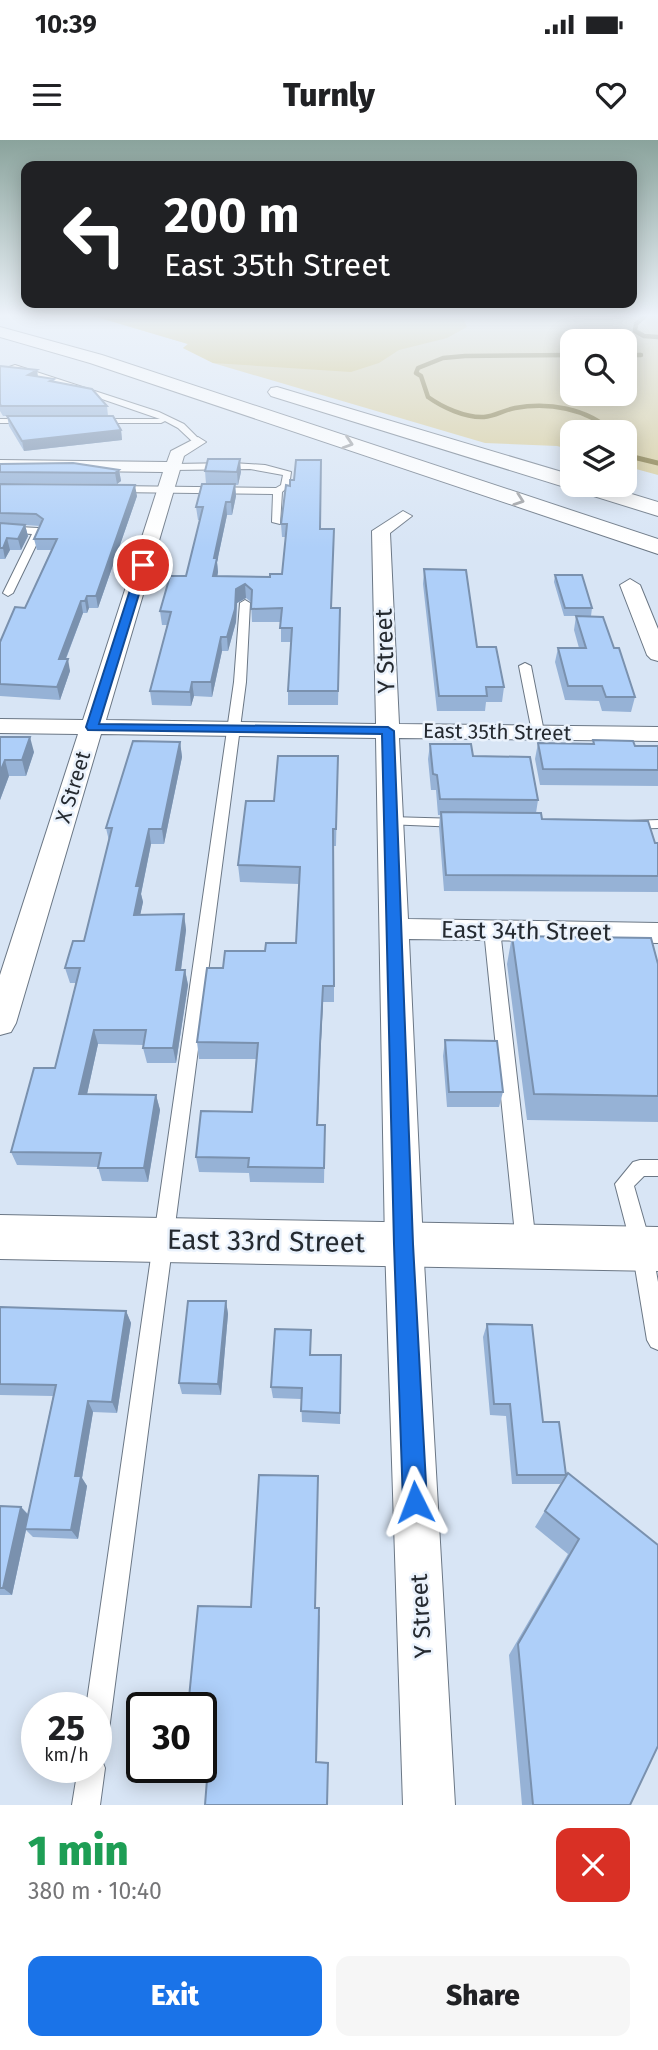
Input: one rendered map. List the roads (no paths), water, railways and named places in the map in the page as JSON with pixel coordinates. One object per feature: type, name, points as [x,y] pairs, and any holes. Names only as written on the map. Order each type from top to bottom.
[{"type":"main road","points":[[194,393],[427,491]]},
{"type":"main road","points":[[217,393],[658,547]]},
{"type":"main road","points":[[252,393],[658,524]]},
{"type":"main road","points":[[277,393],[560,478]]},
{"type":"main road","points":[[620,497],[658,509]]},
{"type":"main road","name":"East 33rd Street","points":[[0,1237],[650,1249]]},
{"type":"street","name":"X Street","points":[[0,1023],[177,454],[198,442]]},
{"type":"street","points":[[0,465],[173,467]]},
{"type":"street","name":"Y Street","points":[[403,516],[381,531],[404,1244],[429,1805]]},
{"type":"street","points":[[630,585],[658,655]]},
{"type":"street","name":"East 35th Street","points":[[0,726],[658,734]]},
{"type":"street","name":"East 34th Street","points":[[394,929],[658,933]]},
{"type":"lane","points":[[88,393],[181,426],[198,442]]},
{"type":"lane","points":[[0,422],[43,421]]},
{"type":"lane","points":[[84,421],[174,423]]},
{"type":"lane","points":[[97,489],[278,491],[285,486],[288,474],[281,470],[173,467]]},
{"type":"lane","points":[[277,522],[278,491]]},
{"type":"lane","points":[[0,528],[38,531],[8,593]]},
{"type":"lane","points":[[101,1692],[234,729],[245,603]]},
{"type":"lane","points":[[525,666],[538,732]]},
{"type":"lane","points":[[390,821],[479,823]]},
{"type":"lane","points":[[614,825],[658,824]]},
{"type":"lane","points":[[492,930],[526,1247]]},
{"type":"lane","points":[[658,1168],[640,1168],[624,1184],[650,1249],[658,1340]]},
{"type":"lane","points":[[86,1805],[89,1783]]},
{"type":"waterway","points":[[427,393],[428,397],[447,408],[477,417],[515,408],[541,406],[579,412],[596,420]]},
{"type":"waterway","points":[[637,458],[658,463]]}]
